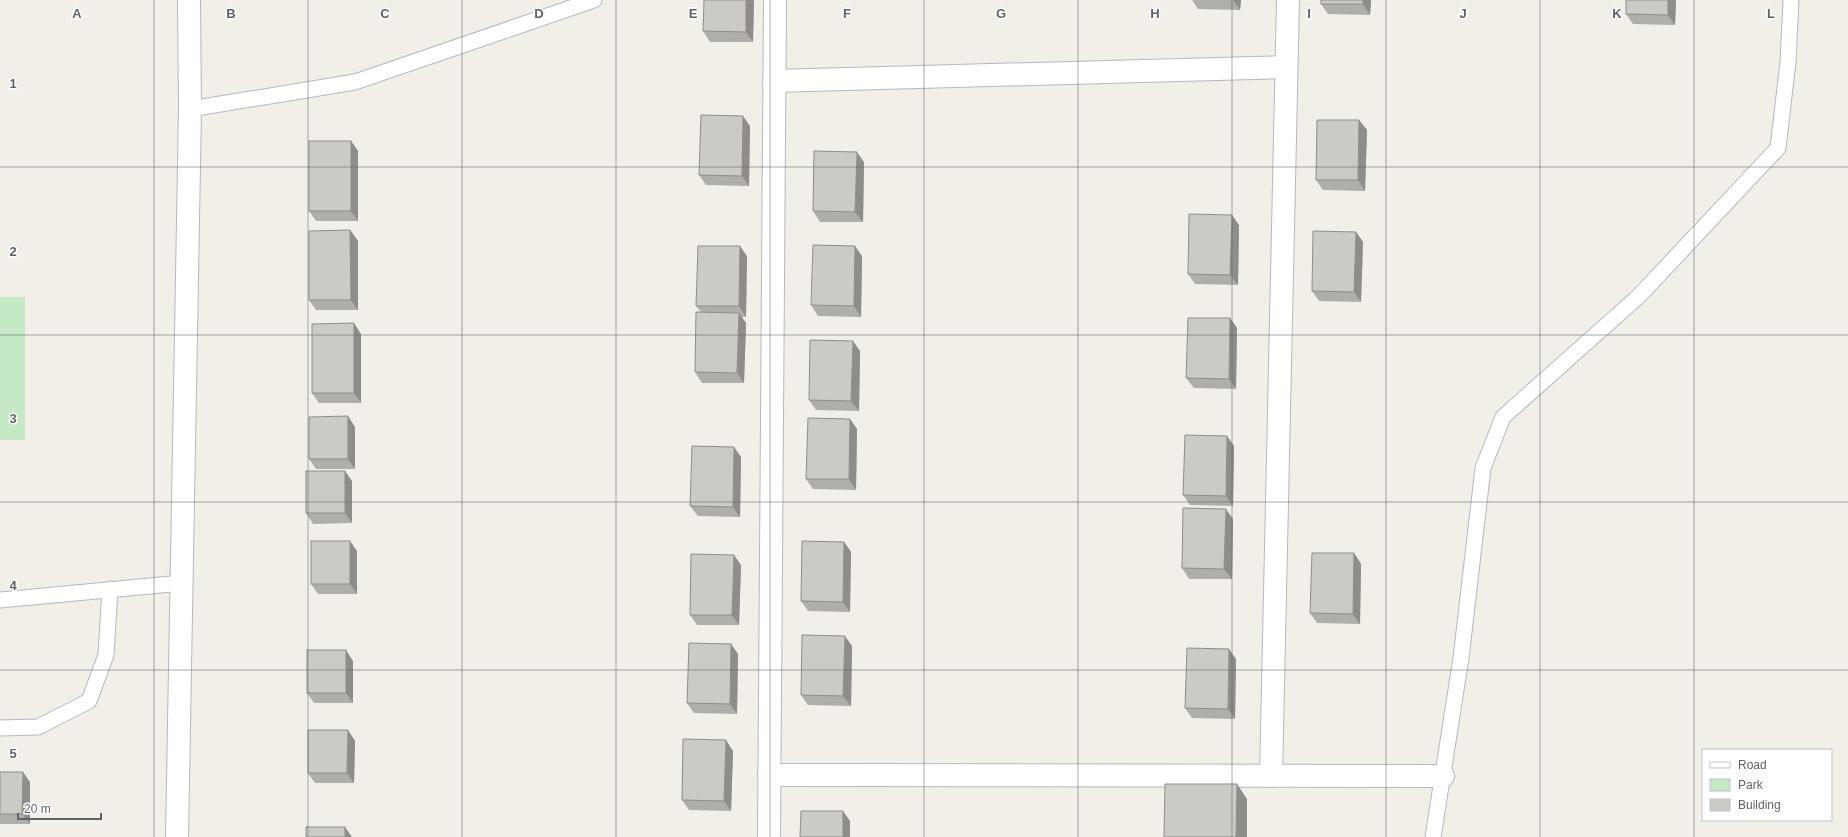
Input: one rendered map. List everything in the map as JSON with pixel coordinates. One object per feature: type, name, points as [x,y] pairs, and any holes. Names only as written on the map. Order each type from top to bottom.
[{"type":"street","points":[[177,837],[190,109],[189,0]]},
{"type":"street","points":[[769,837],[775,0]]},
{"type":"street","points":[[1271,776],[1288,0]]},
{"type":"street","points":[[774,81],[1286,67]]},
{"type":"street","points":[[770,775],[1443,776]]},
{"type":"lane","points":[[190,109],[355,82],[594,0]]},
{"type":"lane","points":[[1433,837],[1461,658],[1483,468],[1503,417],[1639,296],[1778,148],[1788,62],[1791,0]]},
{"type":"lane","points":[[0,600],[182,583]]},
{"type":"lane","points":[[0,728],[38,727],[89,701],[106,655],[110,589]]},
{"type":"green space","points":[[0,297],[25,297],[25,440],[0,440]]},
{"type":"building","points":[[704,0],[746,0],[746,32],[703,31]]},
{"type":"building","points":[[1321,0],[1363,0],[1363,4],[1321,4]]},
{"type":"building","points":[[1626,0],[1668,0],[1668,15],[1626,14]]},
{"type":"building","points":[[701,115],[743,116],[742,176],[699,175]]},
{"type":"building","points":[[1317,120],[1359,120],[1358,180],[1316,180]]},
{"type":"building","points":[[309,141],[351,141],[351,211],[309,211]]},
{"type":"building","points":[[814,151],[857,152],[855,212],[813,211]]},
{"type":"building","points":[[1189,214],[1232,215],[1230,275],[1188,274]]},
{"type":"building","points":[[350,230],[351,300],[309,300],[309,231]]},
{"type":"building","points":[[1313,231],[1356,232],[1354,292],[1312,291]]},
{"type":"building","points":[[813,245],[855,246],[854,306],[811,305]]},
{"type":"building","points":[[698,246],[740,246],[739,306],[696,306]]},
{"type":"building","points":[[696,312],[739,313],[737,373],[695,372]]},
{"type":"building","points":[[1188,318],[1230,318],[1229,379],[1186,378]]},
{"type":"building","points":[[354,323],[354,393],[312,393],[312,324]]},
{"type":"building","points":[[810,340],[853,341],[851,401],[809,400]]},
{"type":"building","points":[[348,416],[348,459],[309,459],[309,417]]},
{"type":"building","points":[[808,418],[850,419],[849,479],[806,479]]},
{"type":"building","points":[[1185,435],[1227,436],[1226,496],[1183,495]]},
{"type":"building","points":[[692,446],[734,447],[733,507],[690,506]]},
{"type":"building","points":[[306,471],[345,471],[345,513],[306,513]]},
{"type":"building","points":[[1183,508],[1226,509],[1224,569],[1182,568]]},
{"type":"building","points":[[311,541],[350,541],[350,584],[311,584]]},
{"type":"building","points":[[802,541],[844,542],[843,602],[801,601]]},
{"type":"building","points":[[1312,553],[1354,553],[1353,614],[1310,613]]},
{"type":"building","points":[[691,554],[734,555],[732,615],[690,615]]},
{"type":"building","points":[[802,635],[845,636],[843,696],[801,695]]},
{"type":"building","points":[[689,643],[731,644],[730,704],[687,703]]},
{"type":"building","points":[[1187,648],[1229,649],[1228,709],[1185,708]]},
{"type":"building","points":[[307,650],[346,650],[346,693],[307,693]]},
{"type":"building","points":[[308,730],[348,730],[347,773],[308,773]]},
{"type":"building","points":[[683,739],[726,740],[724,801],[682,800]]},
{"type":"building","points":[[0,772],[23,772],[22,814],[0,814]]},
{"type":"building","points":[[1165,784],[1237,784],[1236,837],[1164,837]]},
{"type":"building","points":[[801,811],[843,811],[843,837],[800,837]]},
{"type":"building","points":[[306,827],[345,827],[345,837],[306,837]]}]
